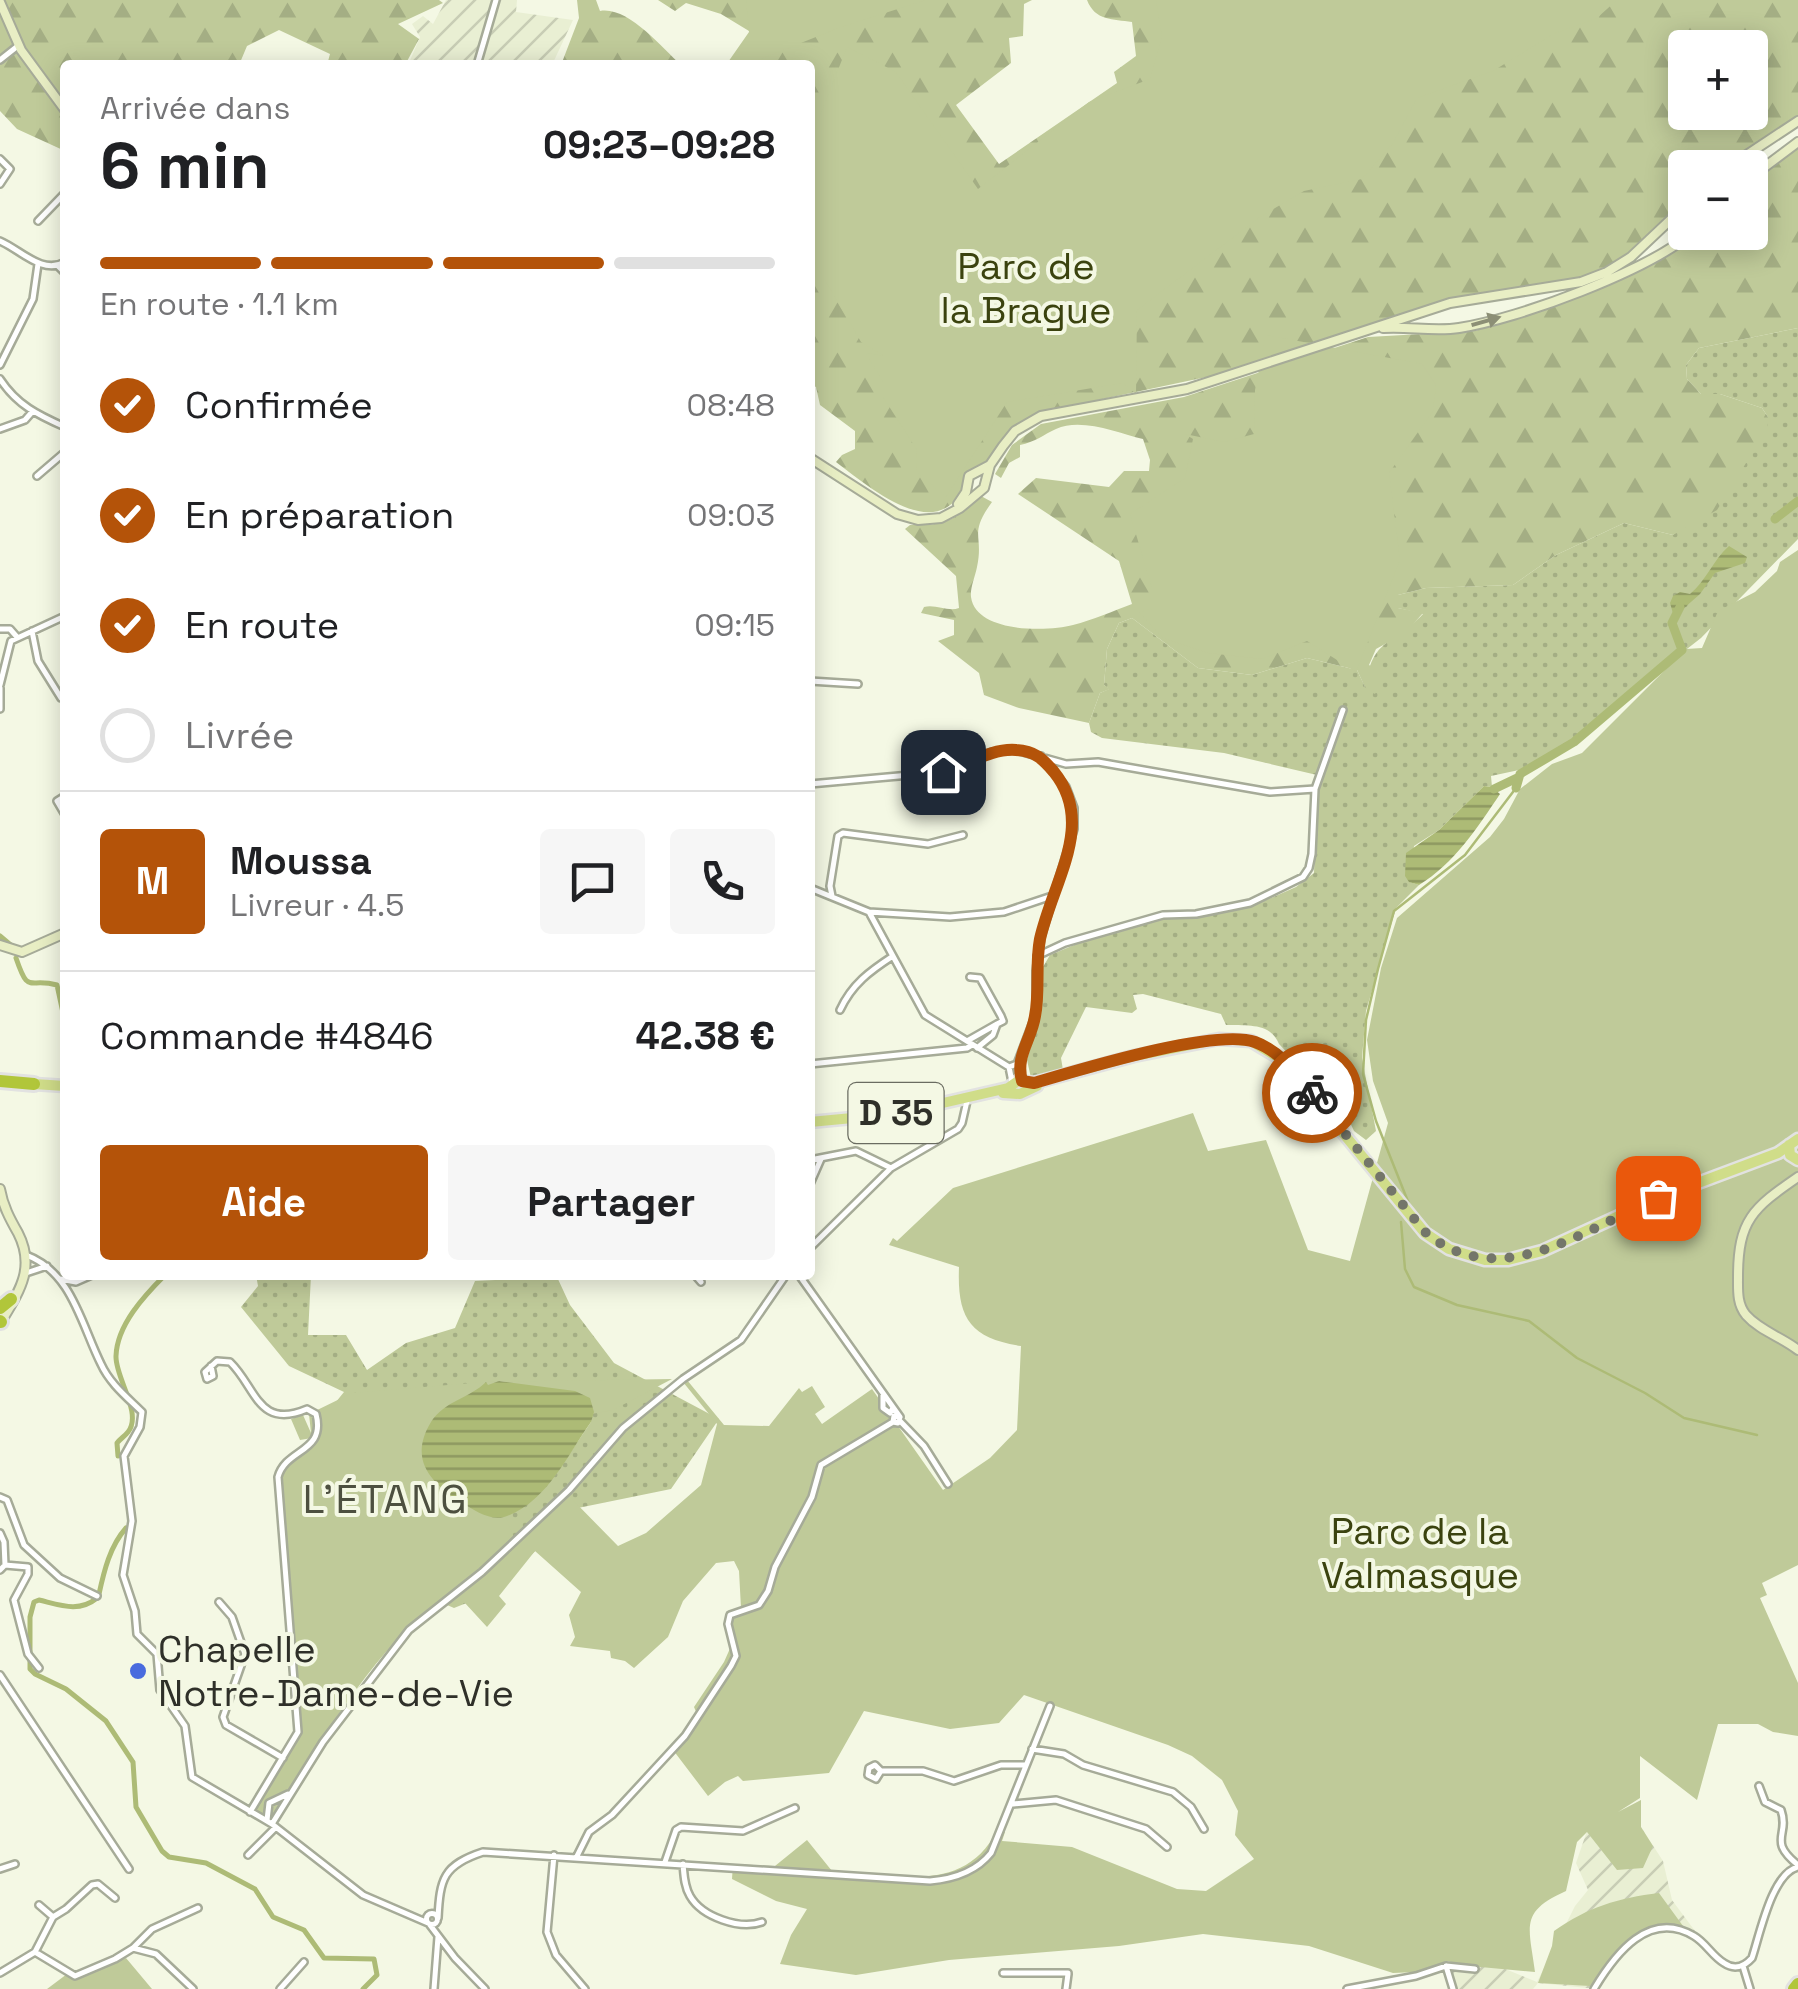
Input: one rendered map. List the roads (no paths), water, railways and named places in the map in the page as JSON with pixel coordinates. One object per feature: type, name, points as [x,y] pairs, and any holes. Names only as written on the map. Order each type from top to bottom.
[{"type":"highway","points":[[0,1084],[34,1084]]},
{"type":"main road","points":[[0,2],[19,46],[60,103]]},
{"type":"main road","points":[[1754,150],[1798,121]]},
{"type":"main road","points":[[1768,164],[1798,142]]},
{"type":"main road","points":[[815,458],[898,514],[918,520],[947,516],[984,488],[982,476],[1015,432],[1041,416],[1187,389],[1450,303],[1570,285],[1607,272],[1641,250],[1668,223]]},
{"type":"main road","points":[[1359,334],[1386,328],[1428,330],[1469,326],[1594,285],[1668,249]]},
{"type":"main road","points":[[1512,293],[1521,301],[1518,312]]},
{"type":"main road","points":[[1426,310],[1422,321],[1428,330]]},
{"type":"main road","points":[[815,458],[912,515],[932,516],[952,509],[962,500],[968,476],[982,476]]},
{"type":"main road","points":[[967,486],[976,492]]},
{"type":"main road","points":[[0,944],[22,952],[60,936]]},
{"type":"main road","name":"D 35","points":[[815,1123],[894,1114],[1228,1038],[1251,1041],[1269,1049],[1296,1074],[1425,1232],[1449,1249],[1486,1260],[1530,1255],[1658,1198],[1770,1156],[1795,1154]]},
{"type":"main road","points":[[34,1084],[60,1086]]},
{"type":"main road","name":"D 35","points":[[815,1124],[895,1118],[1018,1086]]},
{"type":"main road","points":[[1797,1176],[1760,1204],[1742,1229],[1738,1297],[1749,1318],[1798,1350]]},
{"type":"main road","points":[[0,1189],[25,1255],[24,1273],[0,1320]]},
{"type":"main road","points":[[0,1205],[25,1255]]},
{"type":"main road","points":[[0,1320],[5,1303],[24,1273]]},
{"type":"street","points":[[477,60],[496,0]]},
{"type":"street","points":[[0,60],[19,46]]},
{"type":"street","points":[[0,159],[10,169],[0,184]]},
{"type":"street","points":[[38,221],[60,198]]},
{"type":"street","points":[[0,240],[38,264],[58,266]]},
{"type":"street","points":[[0,365],[33,298],[38,264]]},
{"type":"street","points":[[0,379],[15,399],[32,412],[60,425]]},
{"type":"street","points":[[0,430],[25,420],[32,412]]},
{"type":"street","points":[[37,476],[60,456]]},
{"type":"street","points":[[0,709],[0,686],[9,646],[17,636],[60,618]]},
{"type":"street","points":[[0,630],[10,630],[17,636]]},
{"type":"street","points":[[32,631],[38,661],[60,696]]},
{"type":"street","points":[[815,681],[858,684]]},
{"type":"street","points":[[1037,956],[1064,943],[1163,915],[1196,914],[1250,903],[1302,878],[1312,854],[1314,789],[1343,710]]},
{"type":"street","points":[[815,784],[943,772],[992,752],[1016,750],[1066,764],[1124,766],[1270,792],[1314,789]]},
{"type":"street","points":[[1018,1086],[1017,1064],[1036,1014],[1037,956],[1074,830],[1074,808],[1066,787],[1040,756]]},
{"type":"street","points":[[832,896],[830,886],[838,836],[842,833],[928,844],[963,835]]},
{"type":"street","points":[[815,890],[870,912],[950,917],[1004,912],[1052,896]]},
{"type":"street","points":[[870,912],[925,1015],[1008,1067],[1018,1086]]},
{"type":"street","points":[[840,1010],[849,992],[866,974],[893,956]]},
{"type":"street","points":[[970,977],[980,978],[1003,1021],[972,1045]]},
{"type":"street","points":[[815,1063],[967,1048],[993,1035],[997,1024]]},
{"type":"street","points":[[1008,1067],[1017,1064]]},
{"type":"street","points":[[815,1243],[891,1168],[958,1129],[964,1116],[962,1102]]},
{"type":"street","points":[[815,1160],[856,1151],[891,1168]]},
{"type":"street","points":[[815,1174],[822,1159]]},
{"type":"street","points":[[25,1255],[47,1266],[60,1279]]},
{"type":"street","points":[[24,1273],[47,1266]]},
{"type":"street","points":[[61,1280],[81,1280]]},
{"type":"street","points":[[61,1280],[102,1367],[142,1412],[142,1422],[124,1456],[132,1521],[123,1575],[135,1611],[137,1634],[157,1654],[160,1690],[181,1716],[192,1777],[272,1824],[363,1894],[385,1907],[432,1920]]},
{"type":"street","points":[[248,1855],[324,1742],[408,1630],[482,1572],[569,1490],[623,1428],[683,1379],[741,1340],[783,1280]]},
{"type":"street","points":[[803,1280],[895,1417],[924,1446],[948,1484]]},
{"type":"street","points":[[211,1366],[217,1361],[230,1362],[258,1404],[280,1416],[307,1409],[316,1414],[319,1426],[318,1436],[281,1468],[278,1478],[298,1729],[250,1812]]},
{"type":"street","points":[[577,1856],[589,1832],[612,1814],[685,1736],[736,1656],[728,1624],[730,1616],[758,1606],[768,1592],[775,1567],[812,1497],[821,1466],[895,1417]]},
{"type":"street","points":[[0,1497],[8,1503],[24,1545],[60,1578],[97,1596]]},
{"type":"street","points":[[0,1534],[4,1542],[2,1568],[23,1564],[29,1570],[14,1600],[32,1661],[39,1668]]},
{"type":"street","points":[[219,1602],[232,1618],[245,1654],[223,1717],[226,1725],[283,1758]]},
{"type":"street","points":[[0,1676],[129,1869]]},
{"type":"street","points":[[434,1989],[437,1938],[432,1920],[442,1880],[464,1858],[483,1852],[909,1880],[950,1878],[976,1868],[985,1860],[1013,1804],[1050,1706]]},
{"type":"street","points":[[1032,1750],[1064,1754],[1083,1766],[1173,1792],[1190,1807],[1204,1829]]},
{"type":"street","points":[[881,1771],[923,1770],[954,1780],[1001,1765],[1026,1766]]},
{"type":"street","points":[[1594,1989],[1638,1934],[1660,1928],[1690,1933],[1726,1965],[1743,1966],[1752,1958],[1779,1882],[1787,1870],[1798,1866],[1785,1854],[1780,1841],[1784,1818],[1780,1810],[1765,1802],[1759,1786]]},
{"type":"street","points":[[272,1824],[269,1803],[291,1793]]},
{"type":"street","points":[[1013,1804],[1056,1800],[1146,1829],[1166,1848]]},
{"type":"street","points":[[665,1862],[680,1827],[742,1831],[795,1808]]},
{"type":"street","points":[[554,1855],[547,1932],[556,1956],[585,1989]]},
{"type":"street","points":[[0,1869],[15,1864]]},
{"type":"street","points":[[683,1864],[688,1894],[705,1910],[735,1924],[751,1926],[762,1922]]},
{"type":"street","points":[[0,1974],[35,1952],[53,1916],[92,1885],[98,1884],[115,1898]]},
{"type":"street","points":[[39,1905],[53,1916]]},
{"type":"street","points":[[35,1952],[75,1976],[116,1960],[152,1929],[198,1908]]},
{"type":"street","points":[[437,1938],[486,1989]]},
{"type":"street","points":[[133,1948],[156,1954],[193,1989]]},
{"type":"street","points":[[280,1989],[304,1962]]},
{"type":"street","points":[[1446,1966],[1453,1989]]},
{"type":"street","points":[[1348,1989],[1446,1966],[1476,1970]]},
{"type":"street","points":[[1743,1966],[1750,1989]]},
{"type":"street","points":[[1003,1973],[1068,1972],[1066,1989]]},
{"type":"waterway","points":[[1775,519],[1798,501]]},
{"type":"waterway","points":[[1516,788],[1520,774],[1574,742],[1682,650],[1672,623],[1680,607]]},
{"type":"waterway","points":[[1494,789],[1517,778]]},
{"type":"waterway","points":[[1409,1204],[1376,1121],[1363,1074],[1366,1020],[1378,969],[1394,911],[1465,855],[1516,788]]},
{"type":"waterway","points":[[0,936],[13,947]]},
{"type":"waterway","points":[[16,958],[27,981],[57,985],[60,999]]},
{"type":"waterway","points":[[1401,1222],[1405,1269],[1414,1287],[1457,1305],[1529,1321],[1577,1358],[1684,1418],[1757,1435]]},
{"type":"waterway","points":[[118,1456],[117,1443],[132,1424],[131,1405],[117,1365],[118,1344],[133,1312],[160,1280]]},
{"type":"waterway","points":[[99,1594],[112,1551],[126,1528]]},
{"type":"waterway","points":[[97,1598],[76,1607],[34,1602],[30,1617],[30,1669],[66,1689],[106,1721],[133,1762],[136,1807],[162,1851],[169,1857],[206,1863],[255,1889],[273,1917],[304,1930],[324,1958],[374,1959],[377,1975],[363,1989]]},
{"type":"place","name":"Chapelle Notre-Dame-de-Vie","points":[[138,1671]]},
{"type":"district","name":"L'ÉTANG","points":[[386,1499]]},
{"type":"park label","name":"Parc de la Brague","points":[[1026,288]]},
{"type":"park label","name":"Parc de la Valmasque","points":[[1420,1553]]}]
